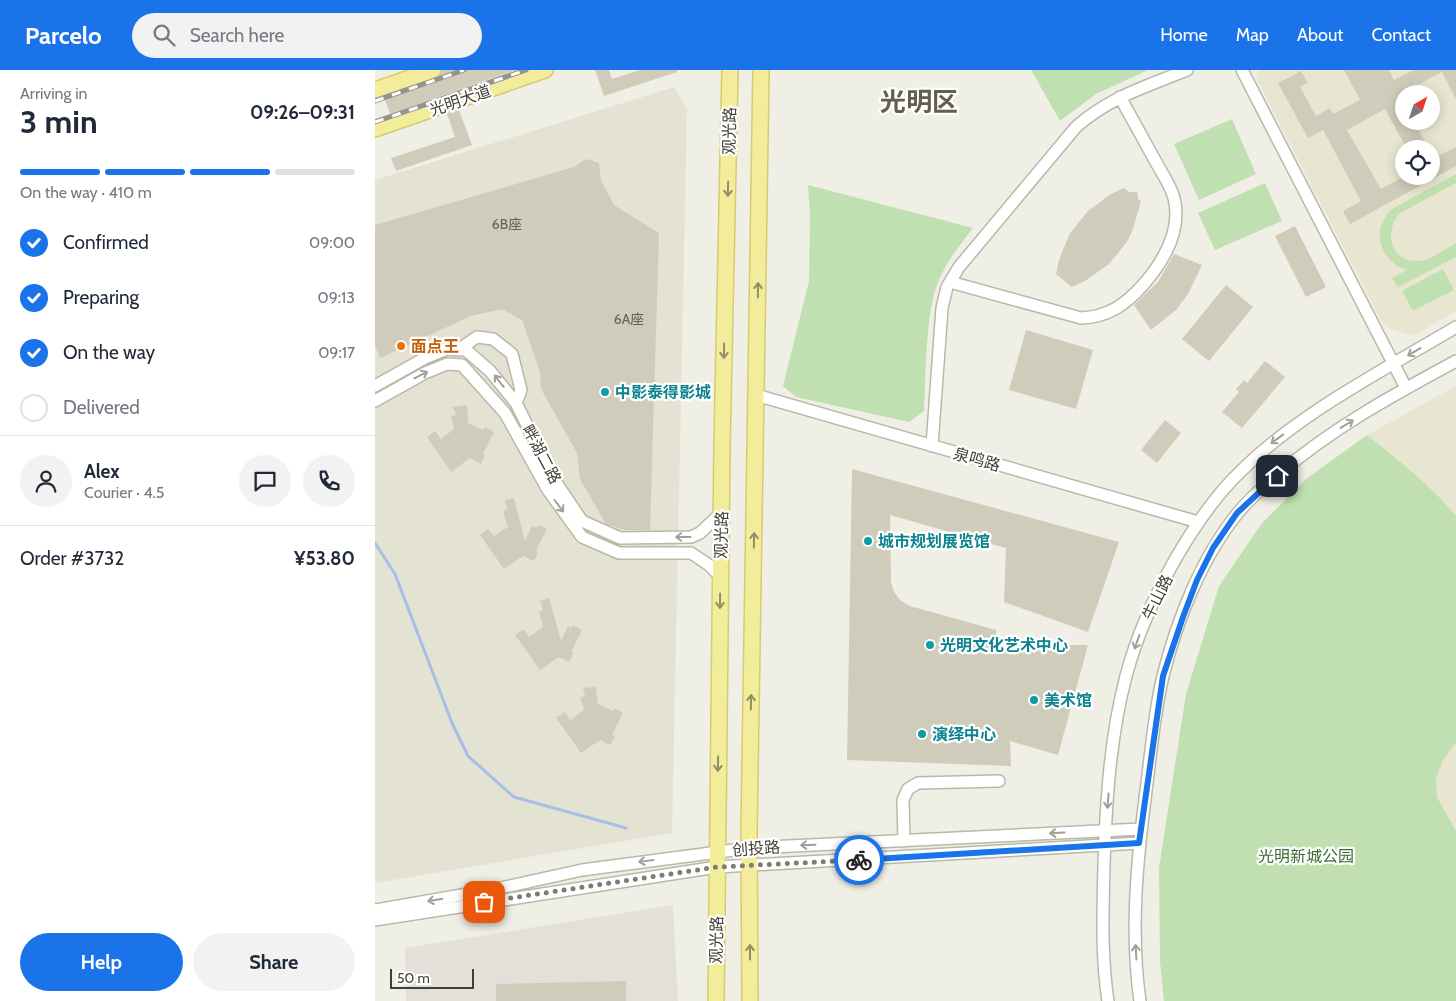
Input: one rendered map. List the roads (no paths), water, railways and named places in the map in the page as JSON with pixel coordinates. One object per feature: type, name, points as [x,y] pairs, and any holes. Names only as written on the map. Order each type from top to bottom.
[{"type":"main road","points":[[375,90],[433,70]]},
{"type":"main road","name":"光明大道","points":[[375,129],[545,70]]},
{"type":"main road","name":"观光路","points":[[716,1001],[721,512],[731,70]]},
{"type":"main road","name":"观光路","points":[[750,1001],[749,848],[761,70]]},
{"type":"street","points":[[932,446],[941,308],[950,282],[959,267],[1076,127],[1093,112],[1120,97],[1187,70]]},
{"type":"street","points":[[1243,70],[1406,388]]},
{"type":"street","points":[[950,282],[1081,318],[1097,317],[1108,313],[1138,290],[1162,260],[1171,242],[1175,222],[1174,198],[1120,97]]},
{"type":"street","name":"牛山路","points":[[1108,1001],[1102,921],[1105,831],[1113,738],[1126,675],[1143,624],[1159,588],[1198,522],[1211,504],[1239,472],[1268,446],[1298,424],[1456,327]]},
{"type":"street","points":[[375,386],[425,358],[447,349],[458,350],[477,337],[493,339],[513,354],[521,390],[516,403]]},
{"type":"street","name":"畔湖二路","points":[[458,350],[466,350],[490,371],[516,403],[555,481],[582,521],[620,538],[691,538],[700,533],[721,512]]},
{"type":"street","name":"牛山路","points":[[1140,1001],[1136,948],[1139,843],[1163,676],[1197,580],[1213,548],[1237,513],[1290,464],[1331,433],[1406,388],[1456,361]]},
{"type":"street","name":"畔湖二路","points":[[377,400],[425,373],[447,364],[462,365],[505,413],[548,490],[582,536],[619,553],[691,553],[709,565],[721,577]]},
{"type":"street","name":"泉鸣路","points":[[756,396],[1198,522]]},
{"type":"street","points":[[904,841],[903,800],[908,790],[918,783],[999,781]]},
{"type":"street","name":"创投路","points":[[375,910],[496,889],[582,870],[717,851],[1141,829]]},
{"type":"street","name":"创投路","points":[[375,920],[717,867],[1139,843]]},
{"type":"waterway","points":[[375,543],[395,574],[452,723],[468,756],[514,797],[626,828]]},
{"type":"railway","points":[[375,101],[464,70]]},
{"type":"railway","points":[[375,122],[526,70]]},
{"type":"place","name":"面点王","points":[[401,346]]},
{"type":"place","name":"中影泰得影城","points":[[605,392]]},
{"type":"place","name":"城市规划展览馆","points":[[868,541]]},
{"type":"place","name":"光明文化艺术中心","points":[[930,645]]},
{"type":"place","name":"美术馆","points":[[1034,700]]},
{"type":"place","name":"演绎中心","points":[[922,734]]},
{"type":"district","name":"光明区","points":[[919,102]]},
{"type":"park label","name":"光明新城公园","points":[[1306,856]]}]
